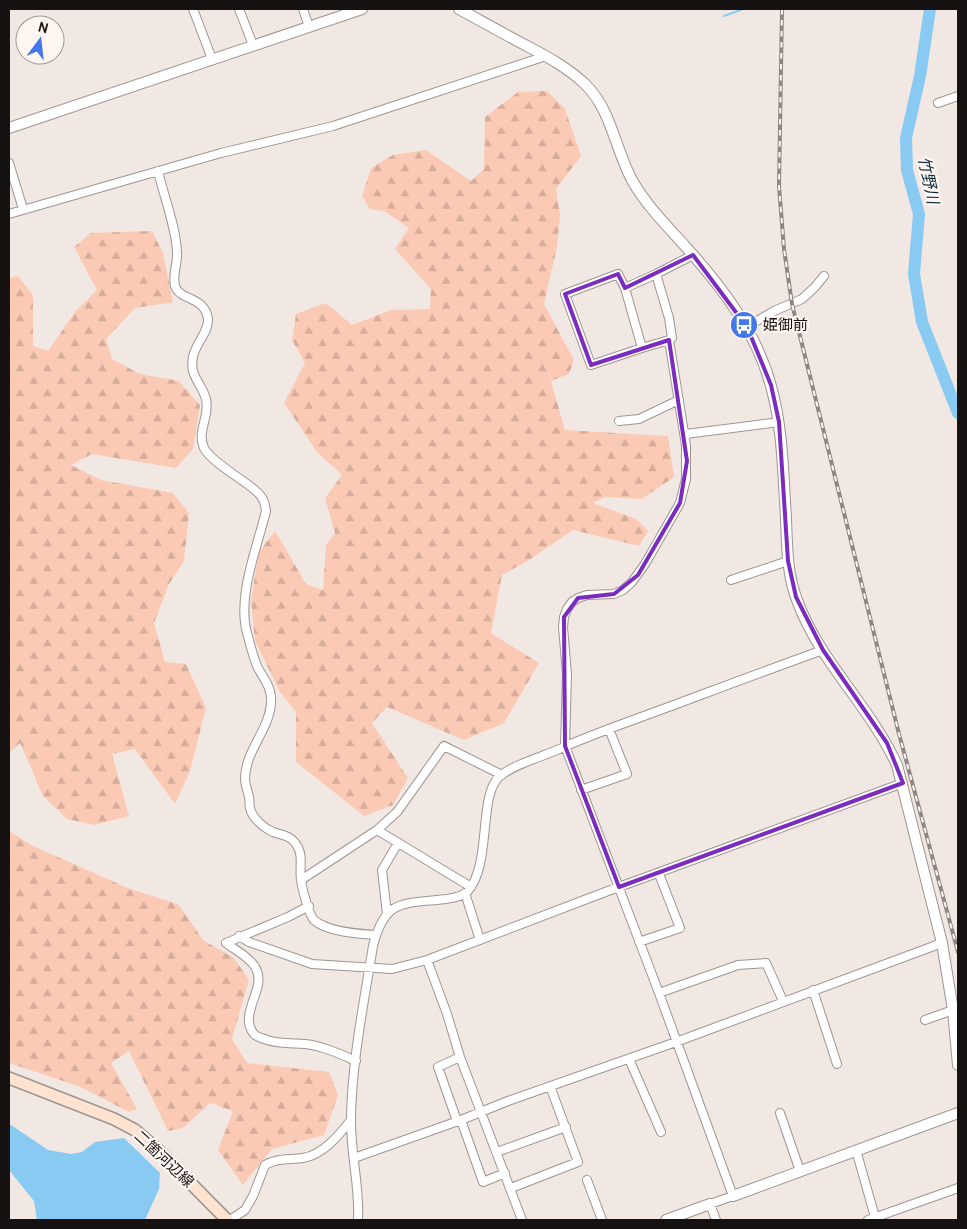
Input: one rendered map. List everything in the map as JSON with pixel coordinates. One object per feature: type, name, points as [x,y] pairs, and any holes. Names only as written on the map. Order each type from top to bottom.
[{"type":"main road","name":"二箇河辺線","points":[[9,1078],[114,1119],[134,1130],[156,1148],[225,1219]]},
{"type":"street","points":[[193,9],[212,59]]},
{"type":"street","points":[[239,9],[253,45]]},
{"type":"street","points":[[303,9],[309,27]]},
{"type":"street","points":[[9,128],[362,9]]},
{"type":"street","points":[[458,9],[546,56],[566,68],[587,85],[601,104],[632,180],[647,202],[732,302],[747,327],[771,385],[779,422],[788,561],[796,597],[823,650],[887,743],[897,764],[942,943],[958,1065]]},
{"type":"street","points":[[9,214],[221,153],[333,126],[546,56]]},
{"type":"street","points":[[938,102],[958,96]]},
{"type":"street","points":[[9,163],[23,209]]},
{"type":"street","points":[[158,171],[178,254],[174,277],[176,288],[183,296],[194,299],[202,306],[208,320],[206,329],[196,347],[192,365],[196,380],[206,397],[207,403],[202,433],[203,447],[215,460],[262,496],[265,502],[266,511],[245,596],[244,615],[251,649],[269,686],[271,698],[270,712],[247,762],[245,782],[250,800],[249,808],[262,826],[273,832],[285,835],[296,843],[302,856],[301,880],[314,920],[326,926],[350,933],[376,934]]},
{"type":"street","points":[[625,288],[693,254]]},
{"type":"street","points":[[642,348],[625,288],[618,274],[566,294],[591,365],[669,340]]},
{"type":"street","points":[[656,274],[672,338],[669,340],[686,434],[686,479],[680,503],[638,575],[623,590],[614,594],[587,595],[578,598],[572,602],[564,617],[563,643],[567,674],[565,746],[659,993],[733,1196]]},
{"type":"street","points":[[747,327],[774,311],[802,299],[815,288],[824,276]]},
{"type":"street","points":[[619,421],[639,419],[680,400]]},
{"type":"street","points":[[686,434],[779,422]]},
{"type":"street","points":[[730,580],[788,561]]},
{"type":"street","points":[[358,1220],[359,1204],[351,1120],[354,1072],[376,934],[388,911],[403,904],[456,898],[465,894],[470,887],[483,851],[489,797],[498,777],[516,767],[609,728],[823,650]]},
{"type":"street","points":[[581,790],[626,774],[609,728]]},
{"type":"street","points":[[301,880],[376,830],[396,812],[444,746],[502,775]]},
{"type":"street","points":[[239,936],[250,942],[312,964],[392,969],[427,960],[903,783]]},
{"type":"street","points":[[376,830],[470,887]]},
{"type":"street","points":[[386,914],[382,870],[398,843]]},
{"type":"street","points":[[639,942],[680,928],[659,874]]},
{"type":"street","points":[[465,894],[480,940]]},
{"type":"street","points":[[308,906],[288,917],[226,943],[247,959],[257,970],[259,980],[250,1012],[249,1023],[254,1034],[272,1041],[325,1048],[356,1062]]},
{"type":"street","points":[[354,1158],[676,1042],[942,943]]},
{"type":"street","points":[[427,960],[460,1056],[522,1220]]},
{"type":"street","points":[[659,993],[738,965],[766,963],[783,1001]]},
{"type":"street","points":[[813,990],[837,1064]]},
{"type":"street","points":[[925,1020],[952,1010]]},
{"type":"street","points":[[460,1056],[438,1067],[483,1182],[505,1173]]},
{"type":"street","points":[[629,1059],[661,1132]]},
{"type":"street","points":[[510,1188],[578,1162],[550,1086]]},
{"type":"street","points":[[780,1113],[800,1171]]},
{"type":"street","points":[[666,1220],[958,1113]]},
{"type":"street","points":[[225,1219],[245,1210],[253,1196],[265,1165],[274,1160],[305,1157],[317,1151],[336,1139],[351,1120]]},
{"type":"street","points":[[497,1152],[566,1127]]},
{"type":"street","points":[[856,1150],[871,1219],[958,1188]]},
{"type":"street","points":[[587,1180],[602,1220]]},
{"type":"street","points":[[710,1204],[716,1220]]},
{"type":"highlighted area","points":[[693,255],[747,327],[771,385],[779,422],[788,561],[796,597],[823,650],[887,743],[903,783],[619,887],[565,746],[564,617],[578,598],[614,594],[638,575],[680,503],[687,461],[669,340],[591,365],[565,294],[618,274],[625,288]]},
{"type":"green space","points":[[547,91],[565,109],[581,156],[556,189],[560,215],[557,247],[544,304],[574,360],[569,374],[551,381],[565,430],[668,436],[674,477],[642,499],[605,497],[593,503],[636,519],[648,531],[639,546],[573,530],[529,560],[502,575],[491,633],[539,663],[504,723],[464,740],[387,707],[372,723],[408,778],[393,805],[364,816],[296,762],[296,712],[280,692],[255,641],[251,600],[259,552],[275,531],[306,584],[323,590],[326,545],[335,533],[325,498],[342,475],[317,452],[284,403],[305,363],[292,340],[296,314],[326,303],[352,325],[391,310],[430,309],[431,289],[395,249],[409,228],[384,211],[370,209],[362,196],[371,168],[393,155],[426,150],[471,181],[484,169],[485,117],[518,92]]},
{"type":"green space","points":[[152,231],[163,253],[173,302],[135,308],[106,339],[112,359],[140,374],[179,381],[200,405],[193,449],[176,468],[92,454],[71,465],[101,480],[173,493],[189,513],[184,561],[169,584],[154,623],[165,662],[186,664],[206,708],[190,771],[175,804],[135,749],[112,754],[129,816],[94,825],[67,819],[43,796],[20,743],[9,753],[9,278],[18,276],[33,295],[33,346],[48,351],[75,312],[97,290],[74,247],[91,233]]},
{"type":"green space","points":[[9,831],[31,845],[130,889],[178,904],[203,940],[234,958],[249,980],[232,1039],[247,1063],[329,1072],[338,1095],[324,1135],[272,1149],[243,1185],[218,1150],[233,1111],[210,1103],[183,1128],[168,1131],[129,1051],[111,1063],[137,1109],[129,1112],[81,1087],[9,1063]]},
{"type":"water","points":[[11,1125],[48,1150],[71,1154],[82,1152],[95,1142],[124,1138],[160,1173],[159,1189],[145,1220],[37,1220],[34,1201],[9,1170],[9,1126]]},
{"type":"waterway","points":[[724,16],[743,9]]},
{"type":"waterway","name":"竹野川","points":[[930,9],[920,76],[906,138],[907,170],[919,214],[914,274],[922,322],[958,413]]},
{"type":"railway","points":[[782,9],[779,186],[784,249],[792,304],[899,734],[958,952]]},
{"type":"place","name":"姫御前","points":[[744,325]]}]
